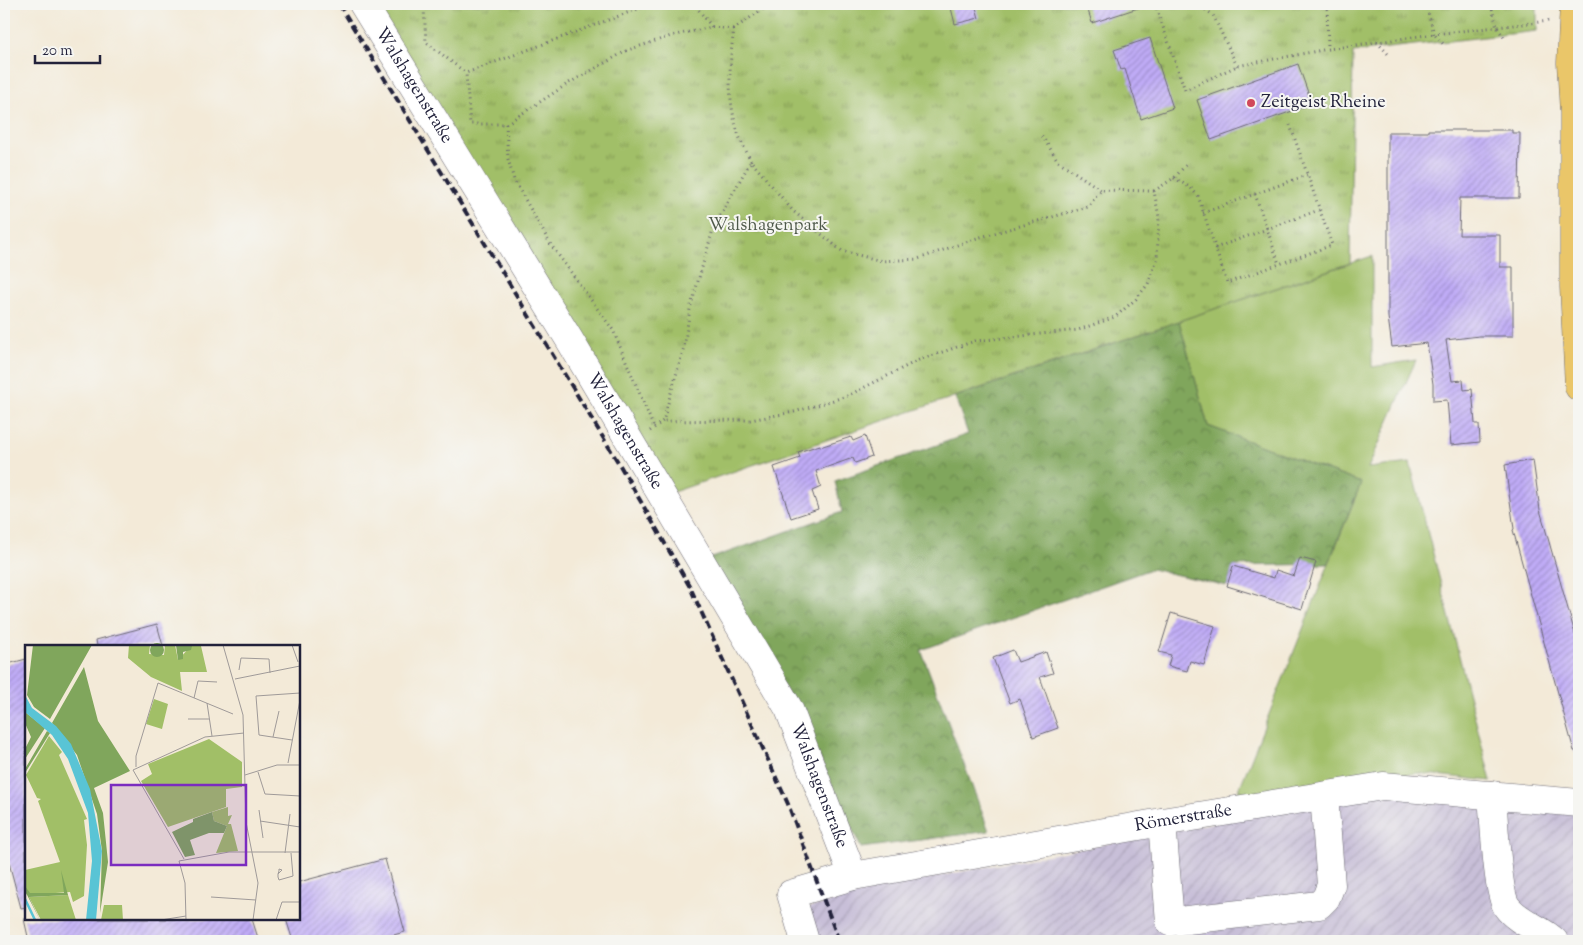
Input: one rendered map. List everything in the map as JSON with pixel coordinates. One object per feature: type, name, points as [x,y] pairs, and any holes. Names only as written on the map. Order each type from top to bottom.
[{"type":"main road","points":[[1574,11],[1571,63],[1574,113],[1574,287],[1579,387]]},
{"type":"street","name":"Walshagenstraße","points":[[363,4],[574,347],[789,710],[853,876]]},
{"type":"street","name":"Römerstraße","points":[[805,941],[791,894],[853,876],[1162,822],[1383,786],[1579,802]]},
{"type":"street","points":[[1162,822],[1170,922],[1319,905],[1326,898],[1331,885],[1324,796]]},
{"type":"street","points":[[1492,796],[1500,883],[1506,907],[1554,941]]},
{"type":"path","points":[[426,4],[424,8],[426,42],[466,73],[470,124],[506,124],[569,83],[628,50],[671,36],[712,26],[734,29],[770,4]]},
{"type":"path","points":[[466,73],[651,4]]},
{"type":"path","points":[[694,4],[712,26]]},
{"type":"path","points":[[1155,4],[1185,90],[1237,66],[1328,49],[1497,27],[1574,11]]},
{"type":"path","points":[[1197,4],[1213,15],[1237,66]]},
{"type":"path","points":[[1327,4],[1328,49]]},
{"type":"path","points":[[1426,4],[1434,34],[1445,46]]},
{"type":"path","points":[[1491,4],[1497,27],[1505,39]]},
{"type":"path","points":[[734,29],[729,66],[731,101],[738,134],[751,162],[793,212],[842,251],[882,261],[918,259],[977,238],[1088,207],[1101,190]]},
{"type":"path","points":[[1377,42],[1388,54]]},
{"type":"path","points":[[506,124],[508,159],[514,180],[551,245],[613,330],[654,428]]},
{"type":"path","points":[[1174,178],[1190,188],[1198,196],[1227,283],[1332,245],[1290,126]]},
{"type":"path","points":[[1042,136],[1058,161],[1101,190],[1154,191],[1174,178],[1186,165]]},
{"type":"path","points":[[751,162],[714,226],[690,309],[684,347],[663,420],[750,420],[794,412],[847,396],[918,360],[975,341],[1078,330],[1115,317],[1136,299],[1148,284],[1157,260],[1159,217],[1154,191]]},
{"type":"path","points":[[1203,213],[1307,175]]},
{"type":"path","points":[[1254,194],[1279,264]]},
{"type":"path","points":[[1215,248],[1319,210]]},
{"type":"shaded area","points":[[1383,790],[1579,809],[1579,941],[819,941],[808,908],[888,886]]},
{"type":"green space","name":"Walshagenpark","points":[[373,4],[1537,4],[1537,31],[1353,52],[1350,263],[670,493]]},
{"type":"green space","points":[[1372,256],[1372,367],[1416,360],[1368,468],[1410,463],[1491,781],[1417,773],[1234,802],[1361,483],[1208,426],[1179,321]]},
{"type":"green space","points":[[1179,321],[1208,426],[1361,483],[1328,564],[1233,566],[1227,586],[1151,569],[921,650],[989,831],[861,848],[794,704],[709,559],[842,512],[835,481],[968,434],[955,397]]},
{"type":"building","points":[[950,4],[975,4],[979,18],[955,24]]},
{"type":"building","points":[[1086,4],[1140,4],[1141,7],[1092,23]]},
{"type":"building","points":[[1150,38],[1173,108],[1141,119],[1125,69],[1121,70],[1114,50]]},
{"type":"building","points":[[1298,64],[1312,104],[1211,140],[1197,100]]},
{"type":"building","points":[[1428,130],[1512,130],[1512,133],[1520,133],[1519,198],[1460,198],[1459,235],[1500,235],[1500,267],[1513,267],[1513,336],[1479,336],[1446,340],[1452,381],[1463,380],[1464,390],[1472,389],[1475,424],[1479,424],[1480,442],[1451,445],[1447,400],[1433,401],[1433,384],[1427,343],[1392,347],[1388,317],[1388,132],[1428,132]]},
{"type":"building","points":[[865,436],[872,457],[855,463],[853,458],[816,471],[821,487],[812,491],[818,509],[791,518],[774,467],[800,458],[798,452],[851,437],[853,441]]},
{"type":"building","points":[[1533,460],[1540,510],[1579,648],[1579,751],[1574,751],[1513,530],[1505,465]]},
{"type":"building","points":[[1300,558],[1316,562],[1302,609],[1227,586],[1233,566],[1274,578],[1276,570],[1294,576]]},
{"type":"building","points":[[1171,613],[1215,626],[1204,665],[1190,661],[1187,671],[1168,666],[1171,655],[1159,652]]},
{"type":"building","points":[[157,624],[163,645],[97,645],[96,640]]},
{"type":"building","points":[[1013,650],[1018,662],[1046,652],[1053,673],[1040,677],[1058,728],[1033,737],[1020,699],[1010,703],[993,658]]},
{"type":"building","points":[[25,659],[25,907],[21,908],[4,844],[4,665]]},
{"type":"building","points":[[385,859],[405,932],[370,941],[293,941],[286,920],[300,920],[300,882]]},
{"type":"building","points":[[24,919],[252,920],[258,938],[248,941],[29,941]]},
{"type":"railway","points":[[339,4],[618,462],[690,587],[788,804],[839,941]]},
{"type":"place","name":"Zeitgeist Rheine","points":[[1251,103]]}]
